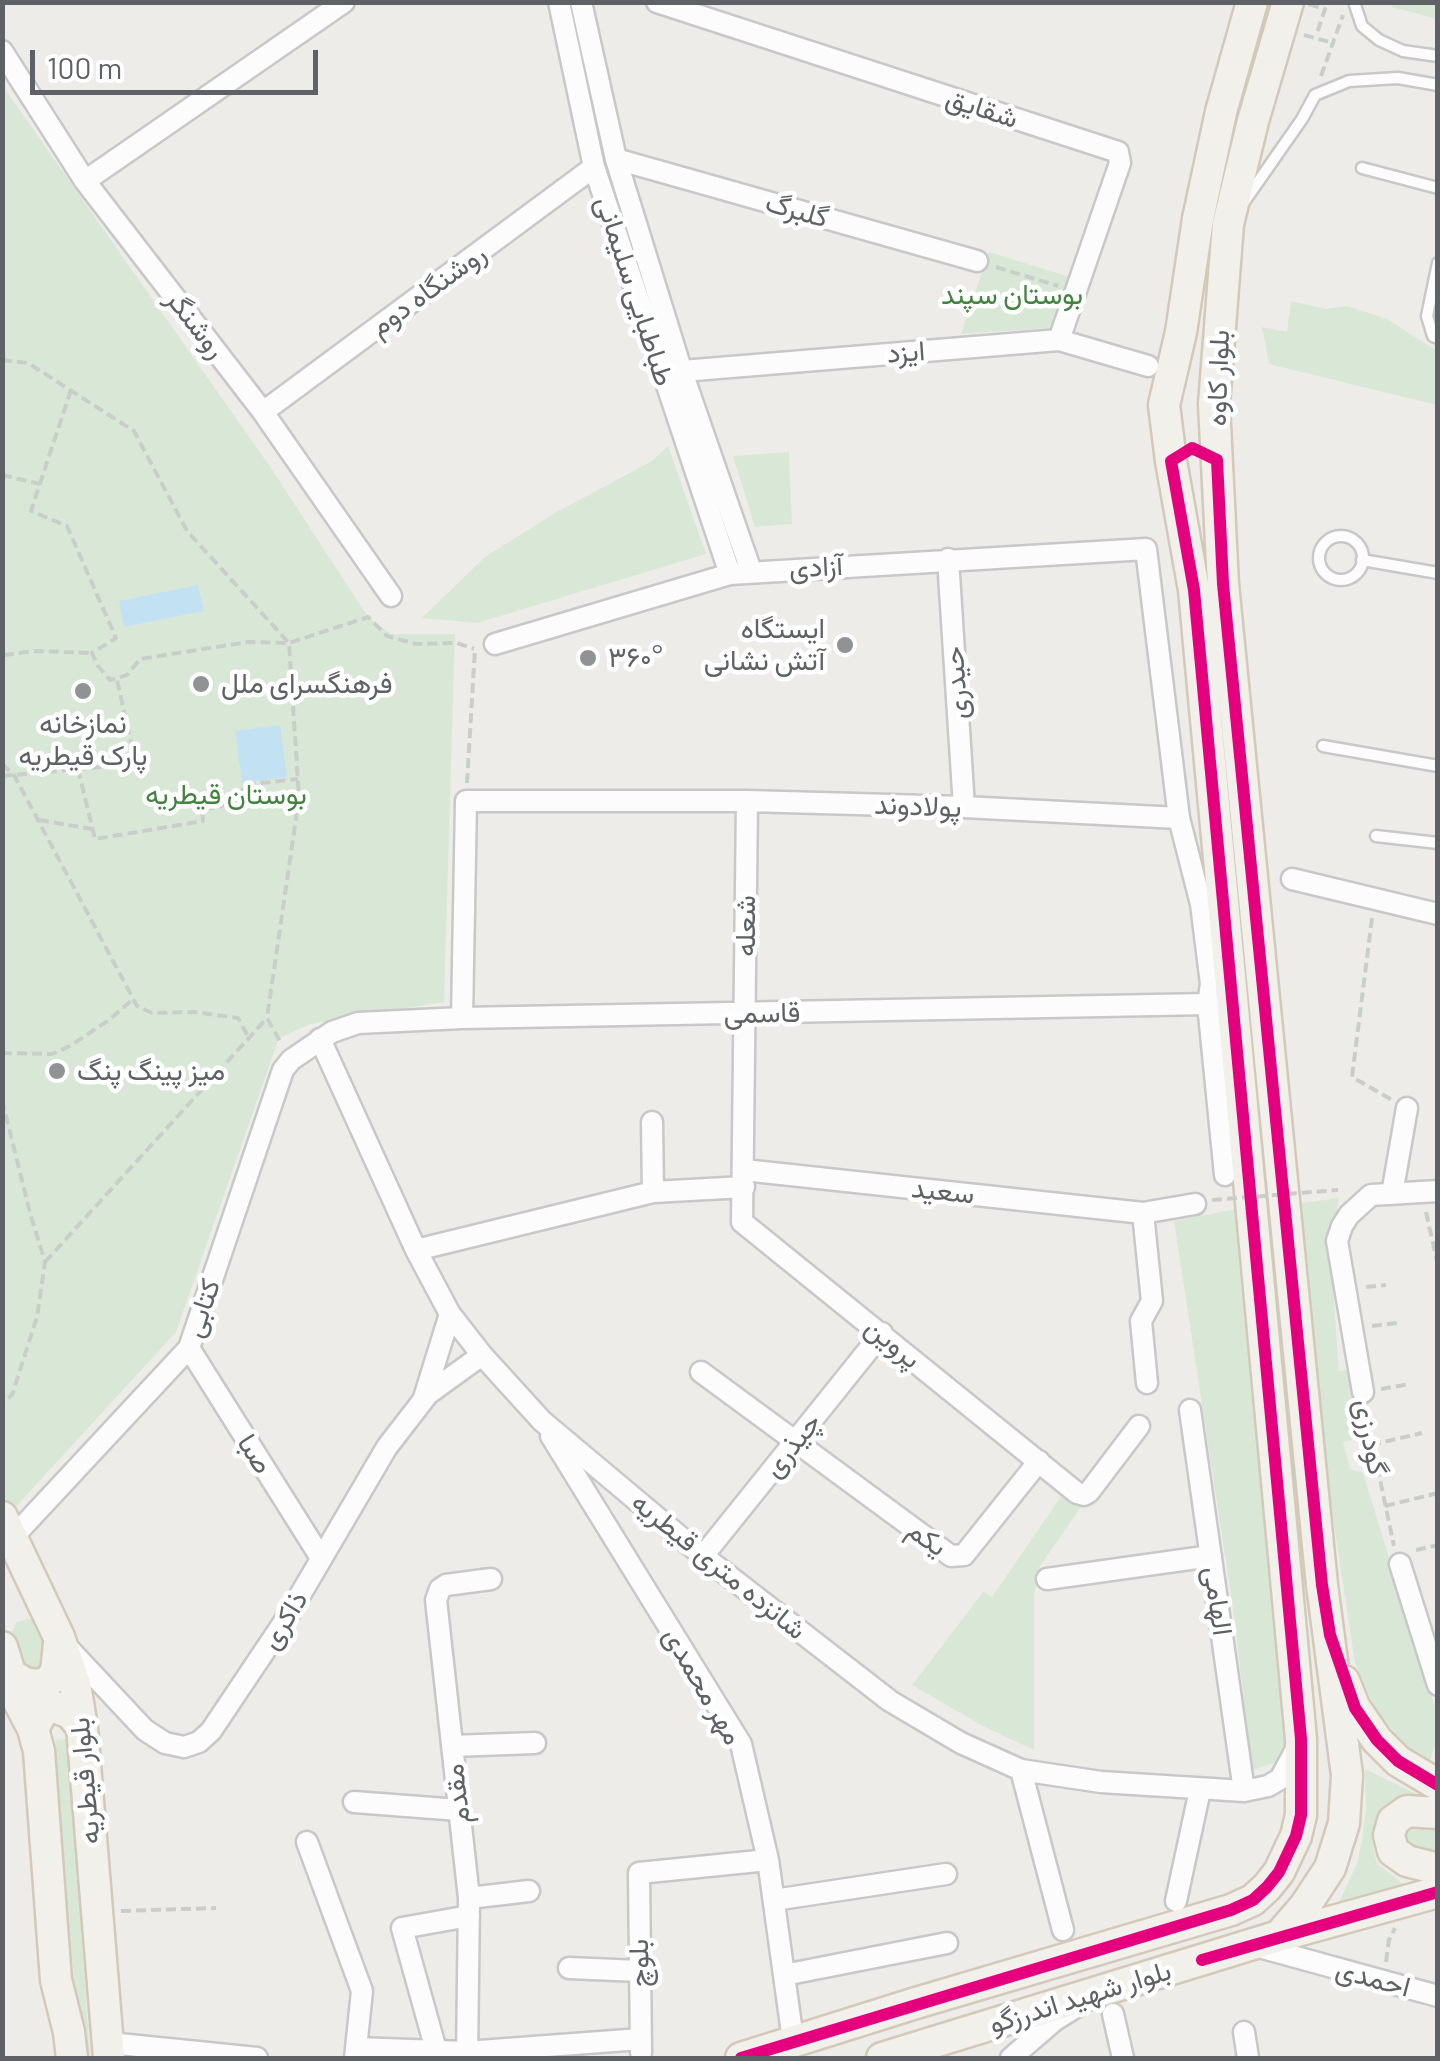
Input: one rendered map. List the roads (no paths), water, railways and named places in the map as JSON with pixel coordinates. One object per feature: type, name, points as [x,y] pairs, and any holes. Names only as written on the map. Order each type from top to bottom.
[{"type":"main road","name":"بلوار کاوه","points":[[1230,1910],[1253,1900],[1267,1887],[1289,1854],[1301,1815],[1301,1740],[1194,590],[1164,405],[1221,112],[1252,2]]},
{"type":"main road","name":"بلوار کاوه","points":[[1264,1940],[1306,1906],[1330,1868],[1344,1823],[1345,1748],[1320,1566],[1225,604],[1214,404],[1228,224],[1284,15]]},
{"type":"main road","points":[[1164,405],[1178,416],[1191,419],[1204,415],[1214,404]]},
{"type":"main road","points":[[1171,461],[1192,448],[1217,460]]},
{"type":"main road","name":"بلوار قیطریه","points":[[8,1527],[59,1638],[74,1684],[82,1728],[109,2051]]},
{"type":"main road","points":[[1330,1636],[1355,1708],[1377,1740],[1398,1761],[1438,1784]]},
{"type":"main road","points":[[6,1660],[25,1683],[38,1685],[49,1681],[56,1672],[59,1638]]},
{"type":"main road","name":"بلوار قیطریه","points":[[6,1660],[19,1702],[33,1729],[40,1771],[56,1980],[70,2032],[72,2058]]},
{"type":"main road","points":[[33,1729],[43,1710],[52,1706],[70,1713],[82,1728]]},
{"type":"main road","points":[[1438,1813],[1406,1811],[1392,1821],[1388,1835],[1393,1851],[1407,1861],[1438,1869]]},
{"type":"main road","name":"بلوار شهید اندرزگو","points":[[882,2058],[1003,2021],[1110,2001],[1264,1940],[1438,1892]]},
{"type":"main road","name":"بلوار شهید اندرزگو","points":[[741,2058],[1230,1910]]},
{"type":"main road","points":[[52,2058],[56,1980]]},
{"type":"main road","points":[[978,1985],[967,2001],[972,2014],[983,2020],[1003,2021]]},
{"type":"main road","points":[[916,2002],[926,2004],[932,2012],[932,2033],[925,2045]]},
{"type":"street","points":[[86,181],[344,2]]},
{"type":"street","name":"طباطبایی سلیمانی","points":[[560,2],[594,168],[672,372],[741,573]]},
{"type":"street","name":"طباطبایی سلیمانی","points":[[581,2],[616,159],[672,372]]},
{"type":"street","name":"شقایق","points":[[657,2],[1118,152],[1120,163],[1059,340]]},
{"type":"street","name":"روشنگر","points":[[2,51],[86,181],[263,412],[391,596]]},
{"type":"street","name":"گلبرگ","points":[[616,159],[977,262]]},
{"type":"street","name":"روشنگاه دوم","points":[[263,412],[594,168]]},
{"type":"street","name":"ایزد","points":[[672,372],[1059,340],[1148,366]]},
{"type":"street","name":"آزادی","points":[[495,644],[741,573],[1146,549],[1179,818]]},
{"type":"street","name":"حیدری","points":[[948,560],[964,807]]},
{"type":"street","name":"پولادوند","points":[[462,1018],[466,801],[747,801],[1179,818]]},
{"type":"street","name":"شعله","points":[[744,1178],[747,801]]},
{"type":"street","points":[[1179,818],[1201,904],[1225,1175]]},
{"type":"street","points":[[1292,879],[1438,914]]},
{"type":"street","name":"قاسمی","points":[[320,1038],[358,1023],[462,1018],[1208,1004]]},
{"type":"street","name":"شانزده متری قیطریه","points":[[320,1038],[416,1250],[450,1314],[482,1355],[542,1421],[703,1556],[890,1701],[962,1744],[1021,1770],[1085,1781],[1244,1791],[1280,1779],[1301,1740]]},
{"type":"street","name":"کتابی","points":[[8,1527],[189,1348],[283,1070],[320,1038]]},
{"type":"street","points":[[1408,1108],[1381,1195],[1430,1192]]},
{"type":"street","points":[[652,1122],[653,1192]]},
{"type":"street","name":"سعید","points":[[416,1250],[653,1192],[744,1178],[1142,1212],[1203,1202]]},
{"type":"street","name":"پروین","points":[[744,1178],[742,1222],[1077,1494],[1084,1496],[1140,1426]]},
{"type":"street","name":"گودرزی","points":[[1363,1392],[1338,1241],[1349,1214],[1381,1195]]},
{"type":"street","points":[[1142,1212],[1152,1302],[1141,1321],[1147,1383]]},
{"type":"street","points":[[422,1402],[450,1314]]},
{"type":"street","name":"چیذری","points":[[703,1556],[882,1333]]},
{"type":"street","name":"صبا","points":[[189,1348],[322,1558]]},
{"type":"street","name":"ذاکری","points":[[59,1638],[145,1730],[165,1744],[184,1747],[200,1742],[286,1619],[387,1448],[422,1402],[482,1355]]},
{"type":"street","points":[[702,1372],[795,1441]]},
{"type":"street","name":"الهامی","points":[[1190,1410],[1244,1791]]},
{"type":"street","name":"مهر محمدی","points":[[542,1421],[741,1744],[768,1860],[793,2040]]},
{"type":"street","name":"یکم","points":[[795,1441],[958,1558],[964,1556],[1039,1461]]},
{"type":"street","points":[[1047,1579],[1211,1556]]},
{"type":"street","points":[[1398,1560],[1432,1644],[1438,1684]]},
{"type":"street","name":"مقدم","points":[[467,2055],[469,1907],[436,1600],[446,1585],[491,1580]]},
{"type":"street","points":[[452,1746],[535,1743]]},
{"type":"street","points":[[1021,1770],[1063,1930]]},
{"type":"street","points":[[1176,1900],[1200,1790]]},
{"type":"street","points":[[354,1802],[459,1810]]},
{"type":"street","points":[[307,1842],[362,1991],[356,2053],[436,2050],[467,2055]]},
{"type":"street","name":"بلوچ","points":[[467,2055],[641,2046],[638,1873],[768,1860]]},
{"type":"street","points":[[774,1900],[946,1874]]},
{"type":"street","points":[[436,2050],[402,1928],[528,1891]]},
{"type":"street","name":"احمدی","points":[[1264,1940],[1438,1996]]},
{"type":"street","points":[[784,1974],[947,1944]]},
{"type":"street","points":[[569,1968],[639,1971]]},
{"type":"street","points":[[1012,2058],[1055,2020],[1110,2001],[1123,2058]]},
{"type":"street","points":[[1244,2032],[1248,2058]]},
{"type":"street","points":[[109,2051],[257,2058]]},
{"type":"lane","points":[[1354,2],[1362,26],[1379,40],[1404,51],[1438,56]]},
{"type":"lane","points":[[1228,224],[1315,95],[1350,81],[1398,78],[1438,85]]},
{"type":"lane","points":[[1362,168],[1438,188]]},
{"type":"lane","points":[[1438,262],[1427,316],[1433,336],[1438,338]]},
{"type":"lane","points":[[1346,537],[1358,544],[1362,560],[1353,576],[1339,580],[1321,568],[1319,555],[1332,538],[1346,537]]},
{"type":"lane","points":[[1362,560],[1438,573]]},
{"type":"lane","points":[[1323,746],[1438,766]]},
{"type":"lane","points":[[1376,836],[1438,843]]},
{"type":"water","points":[[198,585],[204,611],[124,627],[119,601]]},
{"type":"water","points":[[280,725],[287,777],[242,783],[235,731]]},
{"type":"place","name":"ایستگاه آتش نشانی","points":[[845,645]]},
{"type":"place","name":"۳۶۰°","points":[[588,658]]},
{"type":"place","name":"فرهنگسرای ملل","points":[[201,684]]},
{"type":"place","name":"نمازخانه پارک قیطریه","points":[[83,691]]},
{"type":"place","name":"میز پینگ پنگ","points":[[57,1071]]},
{"type":"park label","name":"بوستان سپند","points":[[1012,295]]},
{"type":"park label","name":"بوستان قیطریه","points":[[226,795]]}]
